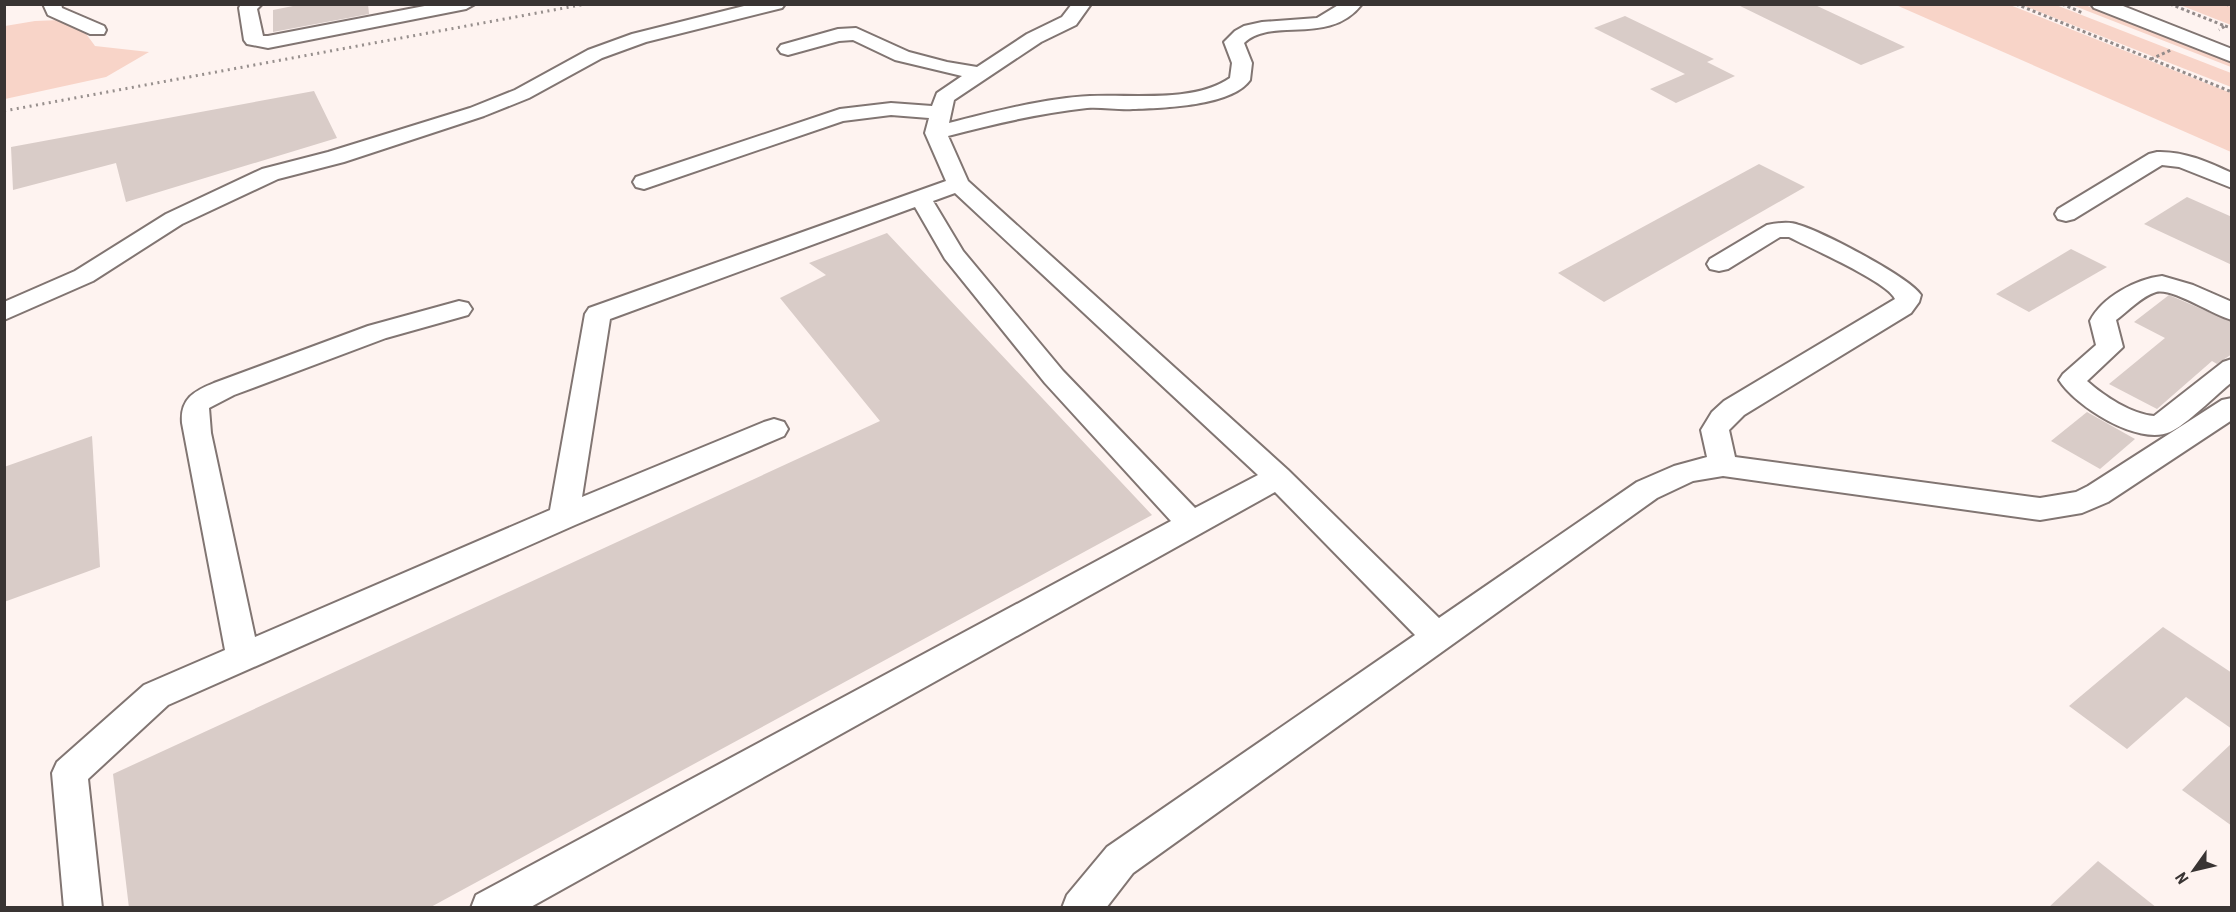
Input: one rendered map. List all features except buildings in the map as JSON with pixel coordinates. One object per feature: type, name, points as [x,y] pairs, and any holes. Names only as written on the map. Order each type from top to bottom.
[{"type":"street","points":[[52,4],[54,11],[60,15],[97,30]]},
{"type":"street","points":[[253,4],[248,8],[252,36],[257,42],[268,42],[466,4]]},
{"type":"street","points":[[4,312],[84,276],[174,219],[270,174],[336,157],[477,112],[522,94],[595,54],[639,38],[776,4]]},
{"type":"street","points":[[1082,4],[1069,21],[1034,38],[944,97],[939,123],[958,184],[1278,477],[1437,637]]},
{"type":"street","points":[[644,182],[840,115],[891,109],[939,123],[997,117],[1089,102],[1133,103],[1192,98],[1226,90],[1240,80],[1242,63],[1234,42],[1240,33],[1252,29],[1322,23],[1353,4]]},
{"type":"street","points":[[2100,4],[2232,56]]},
{"type":"street","points":[[2142,4],[2225,31]]},
{"type":"street","points":[[788,49],[838,35],[856,34],[902,56],[946,68],[978,73]]},
{"type":"street","points":[[2066,214],[2157,159],[2179,160],[2227,174]]},
{"type":"street","points":[[564,517],[598,314],[958,184]]},
{"type":"street","points":[[920,197],[953,254],[1054,377],[1192,524]]},
{"type":"street","points":[[1719,264],[1775,230],[1793,230],[1885,278],[1909,295],[1902,307],[1734,408],[1722,419],[1715,430],[1723,466]]},
{"type":"street","points":[[2232,312],[2172,285],[2152,285],[2106,315],[2103,321],[2110,347],[2072,380],[2074,387],[2083,394],[2134,421],[2150,426],[2162,425],[2232,368]]},
{"type":"street","points":[[243,657],[197,433],[193,410],[195,406],[207,396],[224,389],[377,332],[459,309]]},
{"type":"street","points":[[1081,908],[1120,860],[1647,490],[1677,474],[1699,467],[1723,466],[2040,509],[2082,502],[2098,494],[2232,406]]},
{"type":"street","points":[[82,908],[70,773],[156,695],[564,517],[774,429]]},
{"type":"street","points":[[490,908],[1278,477]]},
{"type":"path","points":[[2016,4],[2232,92]]},
{"type":"path","points":[[2170,4],[2225,31],[2232,28]]},
{"type":"shaded area","points":[[1896,5],[2010,5],[2231,93],[2231,152]]},
{"type":"shaded area","points":[[2022,5],[2056,5],[2231,73],[2231,87]]},
{"type":"shaded area","points":[[2072,5],[2085,5],[2231,61],[2231,67]]},
{"type":"shaded area","points":[[2180,5],[2231,5],[2231,25]]},
{"type":"shaded area","points":[[60,20],[84,31],[95,46],[149,52],[106,77],[5,99],[5,26]]},
{"type":"railway","points":[[4,111],[586,4]]},
{"type":"railway","points":[[2227,4],[2232,8]]}]
